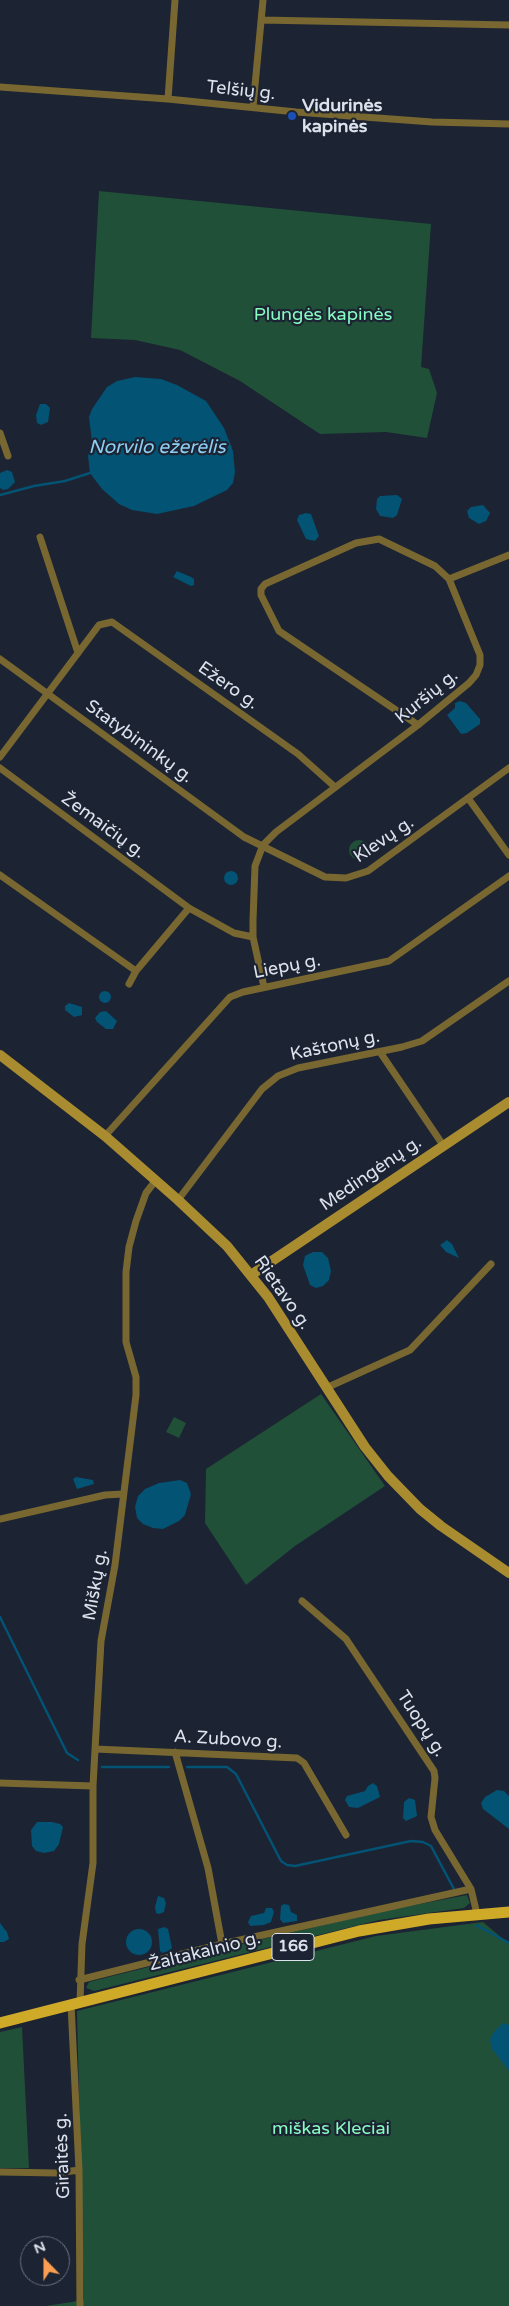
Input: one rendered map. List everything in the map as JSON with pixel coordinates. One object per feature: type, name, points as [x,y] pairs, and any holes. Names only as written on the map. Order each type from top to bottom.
[{"type":"main road","name":"Rietavo g.","points":[[0,1055],[104,1136],[156,1180],[227,1246],[252,1275],[365,1447],[402,1492],[441,1526],[509,1573]]},
{"type":"main road","name":"Medingėnų g.","points":[[252,1275],[509,1102]]},
{"type":"main road","name":"Žaltakalnio g.","points":[[0,2022],[359,1931],[429,1919],[509,1912]]},
{"type":"street","points":[[168,99],[175,0]]},
{"type":"street","points":[[253,107],[263,0]]},
{"type":"street","points":[[262,20],[509,25]]},
{"type":"street","name":"Telšių g.","points":[[0,86],[432,122],[509,124]]},
{"type":"street","points":[[0,433],[8,456]]},
{"type":"street","points":[[0,757],[78,653],[40,537]]},
{"type":"street","name":"Kuršių g.","points":[[263,845],[276,832],[418,725],[469,684],[480,666],[480,655],[449,579],[434,566],[379,539],[356,543],[265,584],[261,589],[261,595],[279,631],[418,725]]},
{"type":"street","points":[[449,579],[509,555]]},
{"type":"street","name":"Ežero g.","points":[[78,653],[99,624],[112,622],[298,754],[335,786]]},
{"type":"street","name":"Statybininkų g.","points":[[0,659],[244,837],[263,845]]},
{"type":"street","name":"Žemaičių g.","points":[[0,768],[189,908],[234,933],[254,937]]},
{"type":"street","name":"Klevų g.","points":[[263,845],[325,876],[335,878],[356,876],[377,865],[509,768]]},
{"type":"street","points":[[468,798],[509,855]]},
{"type":"street","points":[[263,845],[256,866],[254,937],[264,987]]},
{"type":"street","points":[[0,875],[136,971]]},
{"type":"street","name":"Liepų g.","points":[[104,1136],[230,998],[243,992],[264,987],[389,961],[509,876]]},
{"type":"street","points":[[129,984],[136,971],[189,908]]},
{"type":"street","name":"Kaštonų g.","points":[[178,1200],[269,1082],[278,1076],[298,1068],[412,1044],[431,1036],[509,981]]},
{"type":"street","points":[[380,1052],[443,1145]]},
{"type":"street","name":"Miškų g.","points":[[75,2003],[93,1863],[93,1786],[102,1641],[115,1565],[137,1387],[126,1342],[126,1272],[129,1247],[136,1221],[146,1193],[156,1180]]},
{"type":"street","points":[[326,1388],[410,1350],[492,1264]]},
{"type":"street","points":[[0,1519],[105,1495],[123,1494]]},
{"type":"street","name":"Tuopų g.","points":[[302,1601],[346,1638],[434,1771],[431,1817],[435,1830],[471,1889],[477,1914]]},
{"type":"street","name":"A. Zubovo g.","points":[[95,1749],[297,1758],[304,1763],[346,1835]]},
{"type":"street","points":[[175,1752],[208,1868],[222,1944]]},
{"type":"street","points":[[0,1783],[93,1786]]},
{"type":"street","points":[[79,1980],[222,1944],[471,1889]]},
{"type":"street","name":"Giraitės g.","points":[[75,2003],[80,2306]]},
{"type":"street","points":[[0,2172],[57,2173],[79,2170]]},
{"type":"green space","name":"Plungės kapinės","points":[[99,191],[431,224],[421,367],[429,369],[437,393],[427,438],[386,432],[320,434],[240,381],[180,350],[135,340],[91,338]]},
{"type":"green space","points":[[359,840],[366,843],[369,850],[366,857],[359,860],[352,857],[349,850],[352,843]]},
{"type":"green space","points":[[321,1394],[385,1486],[295,1546],[246,1585],[205,1523],[206,1469]]},
{"type":"green space","points":[[174,1417],[186,1423],[179,1438],[166,1432]]},
{"type":"green space","points":[[467,1895],[470,1903],[464,1908],[379,1920],[94,1991],[86,1988],[89,1982],[224,1948],[388,1910]]},
{"type":"green space","name":"miškas Kleciai","points":[[483,1922],[509,1944],[509,2306],[46,2306],[84,2300],[77,2011],[376,1936]]},
{"type":"green space","points":[[22,2027],[29,2168],[0,2168],[0,2032]]},
{"type":"water","name":"Norvilo ežerėlis","points":[[135,377],[161,379],[177,385],[206,401],[224,428],[233,451],[235,472],[233,483],[227,490],[194,506],[157,514],[132,510],[119,504],[102,489],[90,473],[88,456],[92,442],[89,417],[92,409],[107,387],[117,381]]},
{"type":"water","points":[[40,404],[46,404],[50,408],[48,422],[41,425],[37,423],[36,415]]},
{"type":"water","points":[[7,470],[12,472],[15,482],[8,489],[3,490],[0,488],[0,473]]},
{"type":"water","points":[[397,495],[402,499],[397,515],[393,518],[380,516],[376,509],[377,499],[380,496]]},
{"type":"water","points":[[483,505],[490,513],[486,521],[479,524],[469,518],[467,511],[471,507]]},
{"type":"water","points":[[311,514],[319,536],[315,541],[306,539],[297,520],[299,515]]},
{"type":"water","points":[[177,571],[194,579],[194,585],[191,586],[173,577]]},
{"type":"water","points":[[460,701],[466,703],[480,719],[480,724],[467,733],[461,734],[447,715],[455,708],[455,703]]},
{"type":"water","points":[[231,871],[236,873],[238,878],[236,883],[231,885],[226,883],[224,878],[226,873]]},
{"type":"water","points":[[105,991],[111,997],[105,1003],[99,997]]},
{"type":"water","points":[[69,1003],[82,1007],[82,1015],[74,1017],[65,1010],[65,1006]]},
{"type":"water","points":[[106,1011],[117,1021],[113,1029],[106,1029],[95,1018],[100,1012]]},
{"type":"water","points":[[447,1240],[452,1244],[459,1258],[446,1252],[440,1245]]},
{"type":"water","points":[[313,1252],[322,1252],[328,1258],[331,1271],[329,1280],[323,1286],[316,1288],[310,1285],[303,1265],[305,1256]]},
{"type":"water","points":[[76,1477],[93,1480],[94,1484],[77,1489],[73,1479]]},
{"type":"water","points":[[180,1480],[187,1483],[191,1494],[185,1515],[179,1521],[163,1529],[143,1524],[137,1518],[135,1507],[138,1496],[145,1489],[159,1483]]},
{"type":"water","points":[[373,1783],[377,1786],[380,1797],[358,1808],[349,1807],[345,1800],[347,1796],[365,1791]]},
{"type":"water","points":[[497,1790],[504,1791],[509,1796],[509,1829],[483,1809],[481,1803],[485,1797]]},
{"type":"water","points":[[409,1798],[415,1800],[417,1816],[406,1821],[403,1818],[404,1802]]},
{"type":"water","points":[[37,1822],[52,1822],[63,1827],[59,1844],[54,1851],[44,1853],[36,1851],[32,1846],[31,1830]]},
{"type":"water","points":[[158,1896],[164,1898],[166,1903],[164,1912],[159,1914],[156,1913],[155,1907]]},
{"type":"water","points":[[284,1904],[289,1905],[291,1912],[297,1915],[297,1921],[283,1923],[280,1919],[281,1906]]},
{"type":"water","points":[[266,1908],[272,1908],[274,1912],[271,1922],[264,1925],[250,1926],[248,1922],[251,1916],[264,1913]]},
{"type":"water","points":[[0,1923],[7,1932],[9,1939],[4,1942],[0,1942]]},
{"type":"water","points":[[164,1927],[168,1929],[172,1948],[162,1953],[160,1951],[158,1929]]},
{"type":"water","points":[[139,1929],[148,1933],[152,1942],[148,1951],[139,1955],[130,1951],[126,1942],[130,1933]]},
{"type":"water","points":[[503,2023],[509,2025],[509,2071],[492,2049],[490,2040],[493,2033]]},
{"type":"waterway","points":[[0,495],[34,486],[65,481],[90,473]]},
{"type":"waterway","points":[[0,1617],[67,1753],[78,1760]]},
{"type":"waterway","points":[[102,1767],[169,1767]]},
{"type":"waterway","points":[[187,1767],[227,1767],[236,1774],[281,1861],[287,1865],[295,1866],[411,1841],[423,1842],[431,1846],[455,1891]]},
{"type":"waterway","points":[[476,1925],[509,1943]]},
{"type":"place","name":"Vidurinės kapinės","points":[[292,116]]}]
